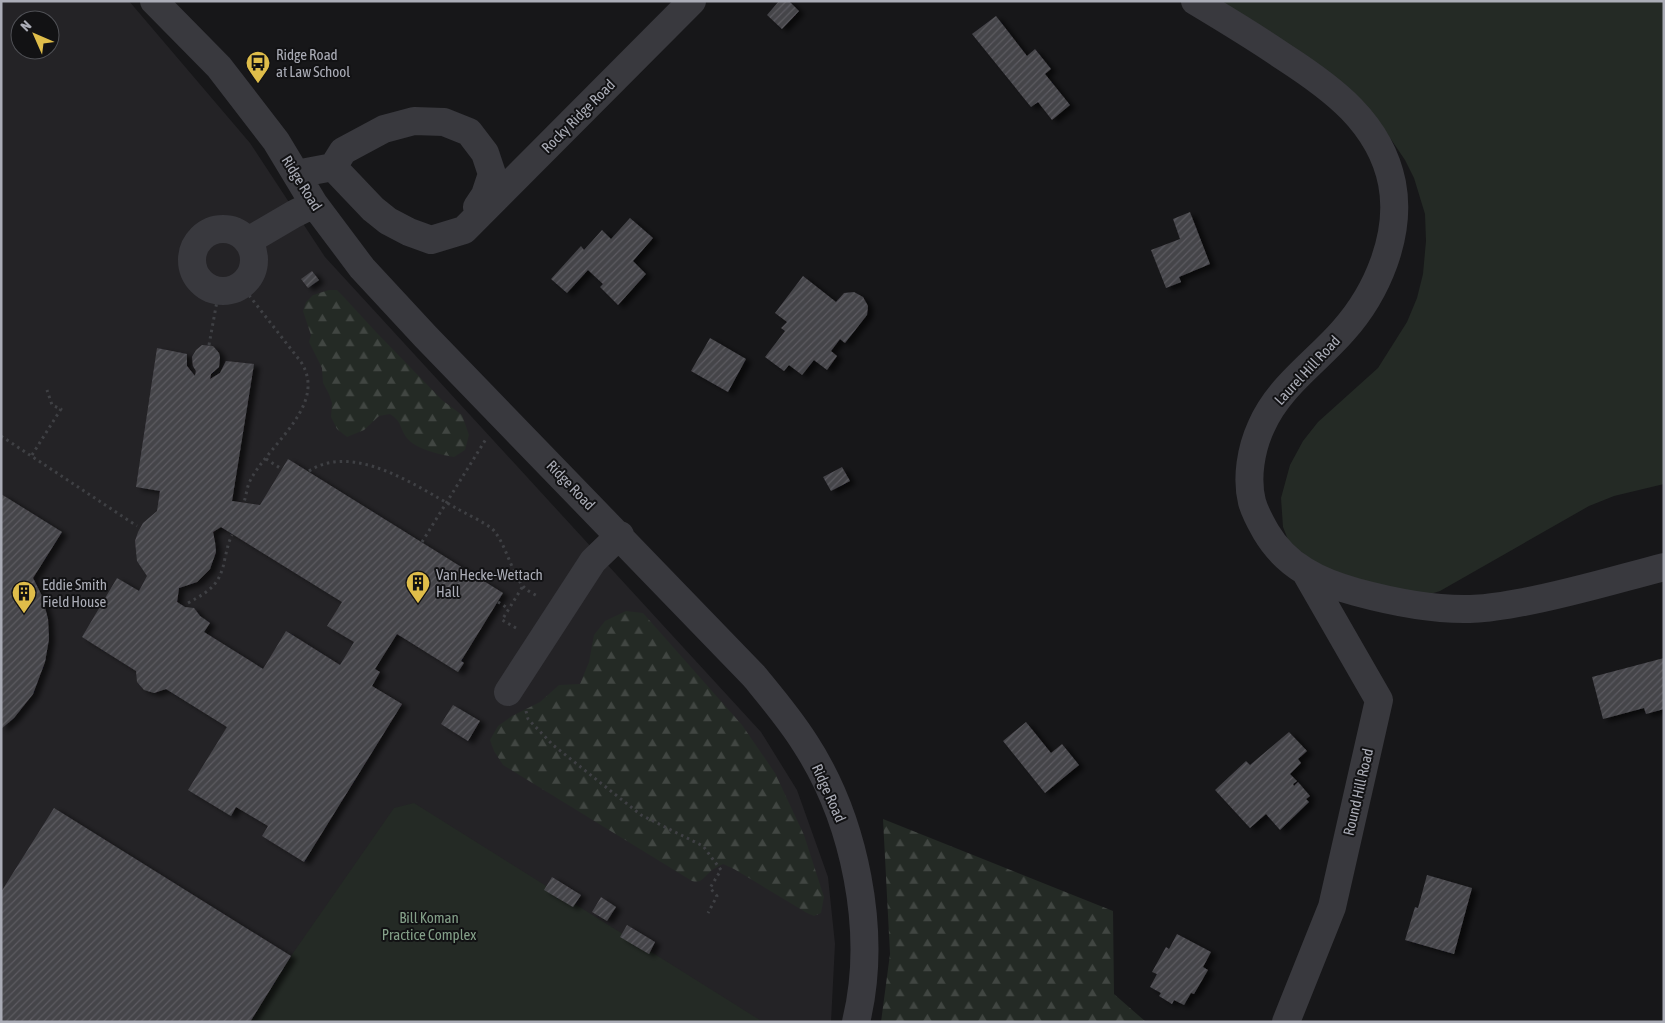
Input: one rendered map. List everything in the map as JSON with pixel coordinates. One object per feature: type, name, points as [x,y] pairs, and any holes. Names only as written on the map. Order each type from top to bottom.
[{"type":"street","name":"Ridge Road","points":[[154,1],[220,67],[276,141],[314,204],[362,268],[754,676],[789,719],[806,744],[820,770],[840,815],[852,852],[861,900],[865,967],[856,1022]]},
{"type":"street","name":"Rocky Ridge Road","points":[[333,167],[373,210],[388,221],[409,232],[431,240],[464,230],[692,1]]},
{"type":"street","name":"Laurel Hill Road","points":[[1195,1],[1274,50],[1340,96],[1359,116],[1372,134],[1383,157],[1392,184],[1394,208],[1391,239],[1383,266],[1371,291],[1344,331],[1286,389],[1272,406],[1254,445],[1250,482],[1252,502],[1257,516],[1280,551],[1306,573],[1342,588],[1405,604],[1471,610],[1558,596],[1664,567]]},
{"type":"street","points":[[296,174],[333,167],[343,151],[384,129],[414,121],[444,122],[469,132],[484,153],[492,174],[484,195],[464,230]]},
{"type":"street","points":[[248,241],[314,204]]},
{"type":"street","points":[[216,230],[234,231],[248,241],[252,248],[253,264],[251,272],[230,287],[211,288],[204,284],[194,271],[193,254],[196,246],[208,233],[216,230]]},
{"type":"street","points":[[510,690],[593,561],[620,535]]},
{"type":"street","name":"Round Hill Road","points":[[1286,1022],[1332,907],[1379,700],[1306,573]]},
{"type":"path","points":[[209,345],[230,287],[296,355],[305,368],[308,378],[309,393],[306,404],[249,483],[244,502]]},
{"type":"path","points":[[32,455],[61,409],[52,405],[47,390]]},
{"type":"path","points":[[422,542],[491,432]]},
{"type":"path","points":[[1,436],[137,526]]},
{"type":"path","points":[[266,459],[280,468]]},
{"type":"path","points":[[309,471],[318,465],[336,461],[363,464],[404,479],[494,530],[523,586],[530,592]]},
{"type":"path","points":[[188,603],[206,593],[218,582],[228,543],[232,535]]},
{"type":"path","points":[[510,625],[502,620],[523,586]]},
{"type":"path","points":[[498,602],[509,609]]},
{"type":"path","points":[[510,690],[522,697],[528,719],[553,745],[641,815],[703,846],[721,870],[710,888],[717,896],[708,913]]},
{"type":"shaded area","points":[[1,1],[129,1],[250,143],[325,257],[761,732],[797,790],[828,877],[835,944],[831,1022],[1,1022]]},
{"type":"green space","points":[[1204,1],[1664,1],[1664,484],[1614,496],[1589,506],[1440,591],[1418,598],[1345,588],[1289,542],[1283,527],[1281,498],[1290,465],[1303,441],[1318,422],[1378,368],[1407,322],[1417,298],[1423,274],[1426,241],[1425,214],[1414,178],[1405,160],[1380,123]]},
{"type":"green space","points":[[329,290],[337,290],[442,400],[462,415],[469,435],[465,450],[454,457],[422,448],[406,437],[398,422],[390,414],[379,416],[364,430],[347,437],[337,429],[331,417],[332,403],[323,383],[322,368],[309,342],[311,335],[303,311],[306,302],[313,295]]},
{"type":"green space","points":[[626,611],[643,613],[742,725],[775,773],[804,835],[824,897],[821,913],[814,916],[807,913],[723,864],[712,870],[702,880],[692,881],[503,765],[494,751],[490,740],[498,726],[512,716],[540,702],[559,685],[580,684],[589,662],[594,635],[605,621]]},
{"type":"green space","name":"Bill Koman Practice Complex","points":[[414,803],[763,1022],[250,1022],[291,956],[394,808]]},
{"type":"green space","points":[[883,819],[1113,911],[1114,994],[1146,1022],[881,1022],[890,954]]},
{"type":"building","points":[[779,1],[789,1],[799,11],[782,29],[767,15]]},
{"type":"building","points":[[996,16],[1027,56],[1035,49],[1051,69],[1045,74],[1070,105],[1052,120],[1038,102],[1031,107],[972,34]]},
{"type":"building","points":[[1190,212],[1210,264],[1179,277],[1181,282],[1166,288],[1151,250],[1180,239],[1173,219]]},
{"type":"building","points":[[630,218],[653,238],[633,261],[646,274],[618,305],[600,287],[603,284],[588,270],[567,293],[551,279],[581,246],[584,250],[602,230],[611,239]]},
{"type":"building","points":[[312,271],[319,280],[308,288],[301,279]]},
{"type":"building","points":[[803,276],[836,302],[844,293],[854,292],[863,297],[868,306],[867,315],[845,343],[840,339],[831,351],[837,356],[827,370],[814,360],[802,375],[789,365],[784,371],[765,357],[785,331],[781,328],[787,322],[775,313]]},
{"type":"building","points":[[710,338],[746,359],[728,392],[691,371]]},
{"type":"building","name":"Van Hecke-Wettach Hall","points":[[202,345],[213,346],[219,353],[219,367],[211,374],[210,379],[220,373],[226,361],[254,364],[232,501],[260,505],[288,459],[503,593],[461,661],[464,663],[458,672],[397,634],[375,669],[380,672],[372,686],[402,704],[304,862],[262,836],[268,826],[236,807],[231,816],[188,790],[227,727],[166,689],[154,693],[144,690],[137,682],[136,671],[82,637],[117,578],[139,591],[147,576],[137,561],[135,541],[143,523],[157,511],[160,491],[136,487],[157,348],[187,354],[187,366],[195,376],[196,371],[193,366],[192,357]],"holes":[[[221,527],[342,602],[327,626],[354,642],[340,665],[286,631],[263,669],[204,632],[210,623],[200,616],[194,608],[185,607],[177,602],[179,588],[197,582],[210,569],[216,552],[213,532]]]},
{"type":"building","points":[[842,467],[850,481],[831,491],[823,477]]},
{"type":"building","name":"Eddie Smith Field House","points":[[1,494],[62,532],[33,578],[42,596],[48,619],[49,639],[45,662],[33,694],[14,718],[1,729]]},
{"type":"building","points":[[1664,658],[1664,709],[1646,714],[1644,708],[1603,719],[1592,677]]},
{"type":"building","points":[[453,705],[480,721],[468,741],[441,724]]},
{"type":"building","points":[[1026,722],[1051,753],[1062,744],[1079,765],[1045,793],[1003,741]]},
{"type":"building","points":[[1289,732],[1307,751],[1298,759],[1301,763],[1290,774],[1297,781],[1293,784],[1294,786],[1298,782],[1310,796],[1306,799],[1309,802],[1280,830],[1266,814],[1250,828],[1215,790],[1246,761],[1250,765]]},
{"type":"building","points":[[54,808],[291,956],[250,1022],[1,1022],[1,892]]},
{"type":"building","points":[[1427,875],[1472,888],[1454,954],[1405,940],[1415,907],[1418,908]]},
{"type":"building","points":[[552,877],[581,895],[573,907],[544,890]]},
{"type":"building","points":[[601,897],[616,907],[607,921],[592,912]]},
{"type":"building","points":[[627,925],[655,942],[649,954],[620,937]]},
{"type":"building","points":[[1177,934],[1211,952],[1203,967],[1208,970],[1194,994],[1191,993],[1184,1005],[1174,1000],[1172,1004],[1159,996],[1161,993],[1150,987],[1157,974],[1152,972],[1166,947],[1169,949]]},
{"type":"place","name":"Ridge Road at Law School","points":[[258,84]]},
{"type":"place","name":"Van Hecke-Wettach Hall","points":[[418,604]]},
{"type":"place","name":"Eddie Smith Field House","points":[[24,614]]}]
